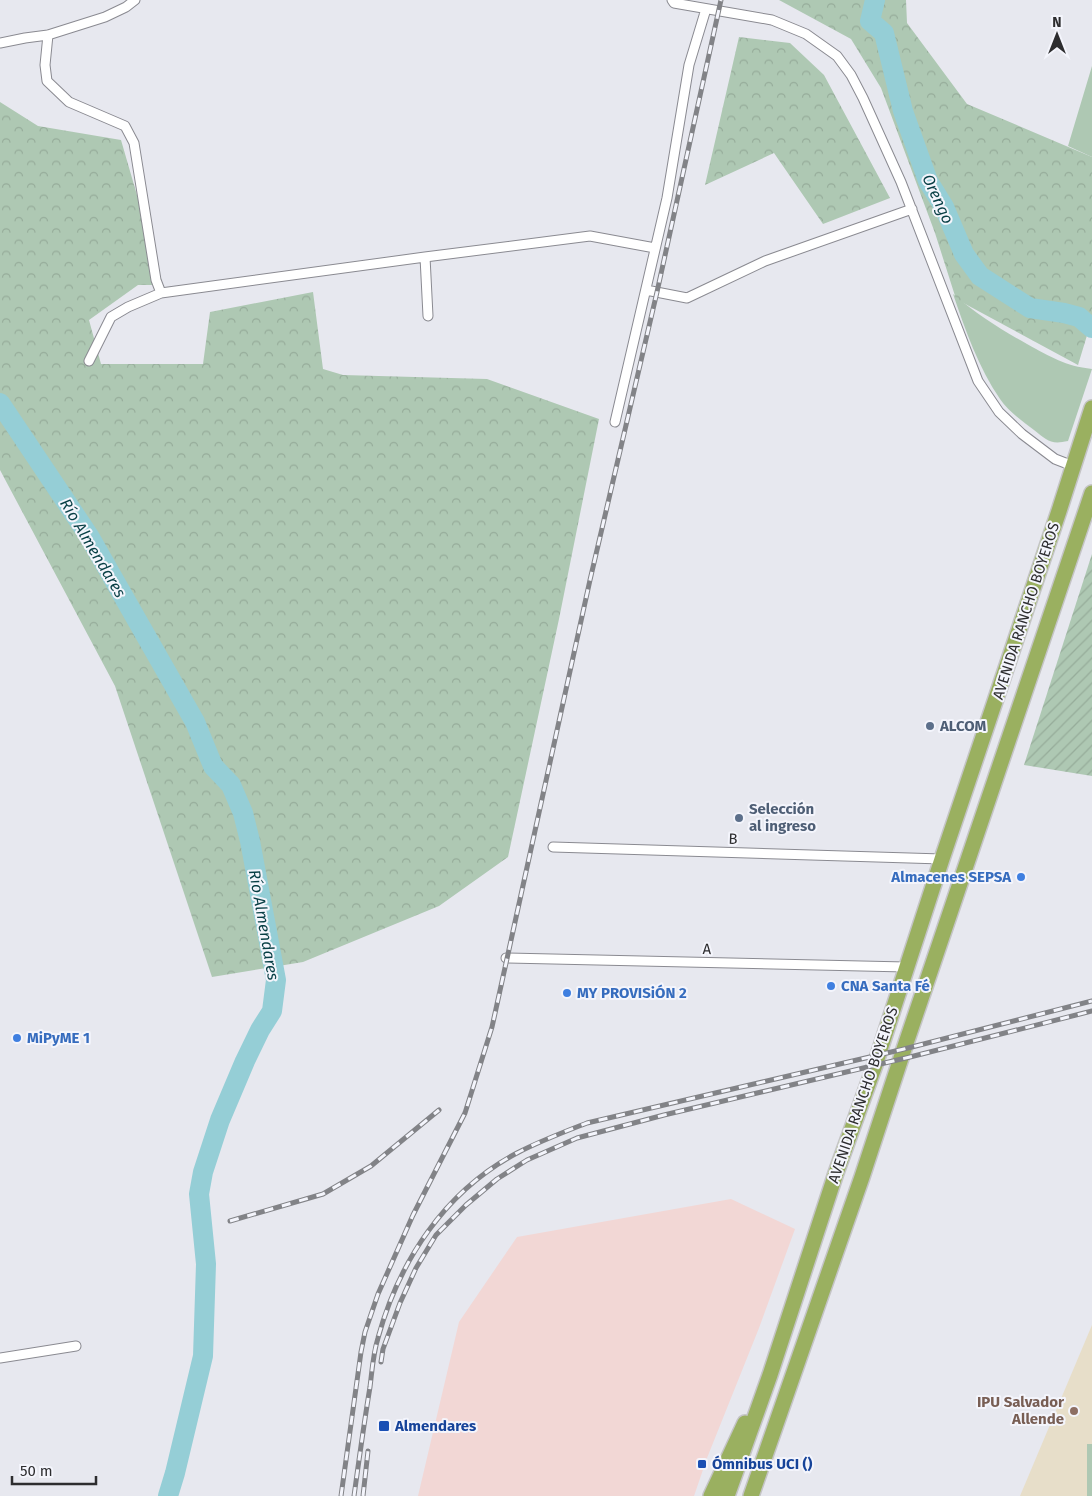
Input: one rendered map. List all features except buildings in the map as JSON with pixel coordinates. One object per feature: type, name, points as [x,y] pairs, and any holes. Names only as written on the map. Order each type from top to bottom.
[{"type":"highway","name":"AVENIDA RANCHO BOYEROS","points":[[727,1496],[770,1376],[825,1204],[876,1060],[1092,408]]},
{"type":"highway","name":"AVENIDA RANCHO BOYEROS","points":[[751,1496],[859,1186],[1092,493]]},
{"type":"highway","points":[[711,1496],[740,1431],[770,1376]]},
{"type":"street","points":[[0,44],[48,35],[106,16],[136,0]]},
{"type":"street","points":[[672,0],[674,3],[772,20],[806,34],[837,56],[851,75],[864,98],[902,182],[978,381],[999,412],[1022,434],[1055,459],[1073,466]]},
{"type":"street","points":[[615,422],[667,198],[689,65],[706,9]]},
{"type":"street","points":[[48,35],[47,81],[69,102],[125,126],[134,143],[156,280],[161,293]]},
{"type":"street","points":[[646,290],[687,298],[765,261],[912,209]]},
{"type":"street","points":[[90,361],[111,317],[128,307],[161,293],[425,256],[590,236],[655,248]]},
{"type":"street","points":[[425,256],[428,316]]},
{"type":"street","name":"B","points":[[553,847],[942,859]]},
{"type":"street","name":"A","points":[[506,958],[906,967]]},
{"type":"street","points":[[0,1358],[76,1346]]},
{"type":"shaded area","points":[[731,1199],[795,1229],[694,1496],[418,1496],[459,1322],[517,1237]]},
{"type":"shaded area","name":"IPU Salvador Allende","points":[[1092,1325],[1092,1496],[1020,1496]]},
{"type":"green space","points":[[779,0],[906,0],[907,23],[967,104],[1092,157],[1092,319],[1078,365],[956,299],[935,233],[881,88],[851,39]]},
{"type":"green space","points":[[739,37],[790,43],[824,75],[890,198],[823,224],[774,153],[705,185]]},
{"type":"green space","points":[[1092,66],[1092,157],[1068,146]]},
{"type":"green space","points":[[0,102],[38,126],[121,140],[163,285],[138,285],[89,320],[101,364],[203,364],[210,312],[313,292],[323,369],[343,375],[487,379],[599,419],[559,619],[508,857],[439,906],[303,962],[212,977],[115,686],[0,470]]},
{"type":"green space","points":[[953,294],[989,321],[1043,353],[1066,363],[1092,369],[1068,441],[1053,442],[1046,439],[1016,416],[1003,403],[979,362]]},
{"type":"green space","points":[[1092,554],[1092,776],[1024,765]]},
{"type":"green space","points":[[1087,1444],[1092,1444],[1092,1496],[1087,1496]]},
{"type":"waterway","name":"Orengo","points":[[875,0],[870,21],[884,33],[903,111],[928,181],[944,207],[964,254],[980,276],[1030,308],[1079,317],[1092,328]]},
{"type":"waterway","name":"Río Almendares","points":[[0,403],[89,536],[195,722],[213,766],[231,785],[243,813],[250,841],[276,980],[272,1011],[260,1030],[245,1061],[220,1120],[203,1172],[199,1194],[206,1264],[203,1356],[168,1496]]},
{"type":"railway","points":[[341,1496],[365,1332],[378,1294],[413,1215],[465,1113],[492,1027],[590,580],[657,292],[721,0]]},
{"type":"railway","points":[[354,1496],[375,1350],[398,1282],[428,1231],[468,1187],[491,1169],[517,1153],[587,1123],[904,1049],[1092,1001]]},
{"type":"railway","points":[[381,1362],[383,1349],[400,1303],[416,1268],[436,1235],[466,1205],[497,1179],[527,1160],[577,1138],[664,1115],[910,1057],[1092,1011]]},
{"type":"railway","points":[[230,1221],[323,1194],[371,1166],[439,1110]]},
{"type":"railway","points":[[363,1496],[368,1451]]},
{"type":"place","name":"ALCOM","points":[[930,726]]},
{"type":"place","name":"Selección al ingreso","points":[[739,818]]},
{"type":"place","name":"Almacenes SEPSA","points":[[1021,877]]},
{"type":"place","name":"CNA Santa Fé","points":[[831,986]]},
{"type":"place","name":"MY PROVISiÓN 2","points":[[567,993]]},
{"type":"place","name":"MiPyME 1","points":[[17,1038]]},
{"type":"place","name":"IPU Salvador Allende","points":[[1074,1411]]},
{"type":"place","name":"Almendares","points":[[384,1426]]},
{"type":"place","name":"Ómnibus UCI ()","points":[[702,1464]]}]
